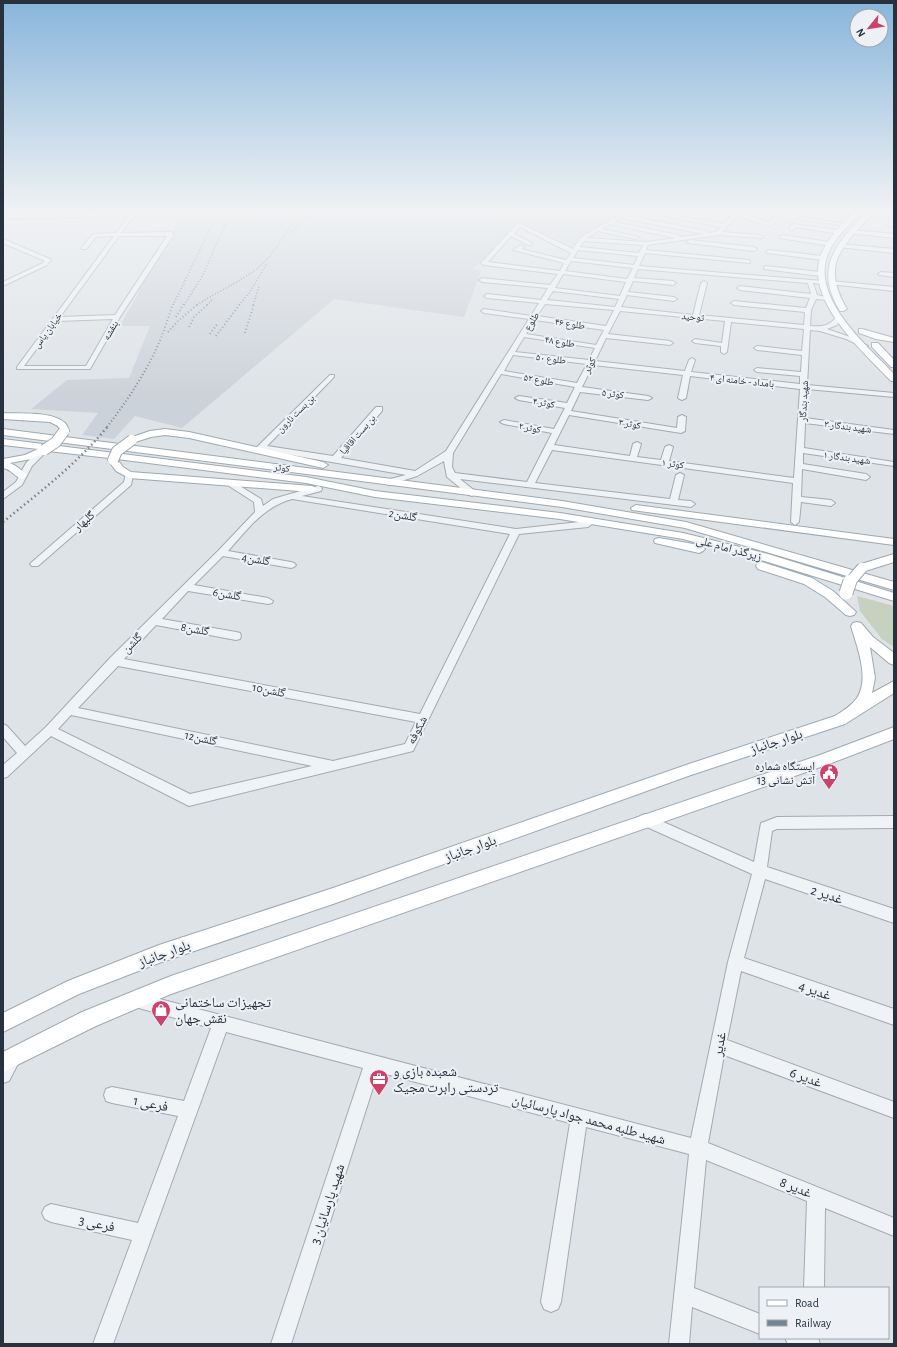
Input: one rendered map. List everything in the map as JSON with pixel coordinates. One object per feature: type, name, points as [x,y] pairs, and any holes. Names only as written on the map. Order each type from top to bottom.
[{"type":"main road","points":[[831,272],[831,283],[836,297],[848,315]]},
{"type":"main road","points":[[820,274],[826,298],[839,317],[894,379]]},
{"type":"main road","points":[[894,340],[879,337],[859,328],[894,365]]},
{"type":"main road","points":[[3,416],[44,418],[56,421],[62,425],[64,431],[56,442],[43,451],[3,464]]},
{"type":"main road","name":"کوثر","points":[[3,432],[562,504]]},
{"type":"main road","points":[[375,494],[129,475],[118,468],[113,460],[117,451],[132,440],[150,434],[166,432],[260,449],[386,481]]},
{"type":"main road","name":"کوثر","points":[[3,442],[306,480],[375,494],[560,516]]},
{"type":"main road","points":[[3,464],[11,466],[22,476]]},
{"type":"main road","points":[[562,504],[632,508],[695,515],[894,542]]},
{"type":"main road","name":"زیرگذر امام علی","points":[[562,504],[686,525],[894,586]]},
{"type":"main road","points":[[695,515],[760,518],[894,535]]},
{"type":"main road","points":[[560,516],[622,535],[685,546],[767,568],[808,582],[829,594],[854,619],[869,640],[894,660]]},
{"type":"main road","name":"زیرگذر امام علی","points":[[560,516],[683,536],[764,557],[894,597]]},
{"type":"main road","points":[[849,529],[870,538]]},
{"type":"main road","name":"بلوار جانباز","points":[[3,1023],[74,987],[159,954],[332,896],[689,770],[822,727],[851,714],[867,693],[870,676],[869,664],[846,593],[851,579],[862,568],[894,558]]},
{"type":"main road","points":[[851,714],[894,686]]},
{"type":"main road","points":[[9,1059],[89,1019],[171,985],[645,820],[824,760],[894,733]]},
{"type":"street","points":[[3,284],[28,272]]},
{"type":"street","name":"خیابان یاس","points":[[19,368],[90,272]]},
{"type":"street","name":"بنفشه","points":[[19,368],[88,368],[117,318],[147,272]]},
{"type":"street","points":[[562,272],[630,280],[673,283]]},
{"type":"street","name":"طلوع","points":[[449,452],[562,272]]},
{"type":"street","name":"کوثر","points":[[530,485],[617,310],[634,272]]},
{"type":"street","points":[[692,272],[821,282]]},
{"type":"street","points":[[801,272],[820,274]]},
{"type":"street","points":[[881,274],[894,275]]},
{"type":"street","points":[[482,280],[674,299]]},
{"type":"street","points":[[810,282],[814,296]]},
{"type":"street","points":[[696,316],[704,283]]},
{"type":"street","points":[[831,283],[894,289]]},
{"type":"street","points":[[740,288],[826,298]]},
{"type":"street","name":"توحید","points":[[487,296],[821,329],[848,338],[865,346]]},
{"type":"street","name":"شهید بندگار","points":[[796,522],[808,310],[814,296]]},
{"type":"street","points":[[734,303],[808,310]]},
{"type":"street","name":"طلوع ۴۶","points":[[484,311],[533,318],[670,343]]},
{"type":"street","points":[[821,329],[835,324],[839,317]]},
{"type":"street","points":[[56,319],[117,318]]},
{"type":"street","points":[[695,341],[724,349],[728,320]]},
{"type":"street","name":"طلوع ۴۸","points":[[522,335],[598,347]]},
{"type":"street","points":[[757,348],[806,354]]},
{"type":"street","name":"طلوع ۵۰","points":[[511,353],[590,363]]},
{"type":"street","points":[[682,398],[687,374],[692,360]]},
{"type":"street","name":"بامداد - خامنه ای ۴","points":[[590,363],[804,387],[894,395]]},
{"type":"street","points":[[757,370],[804,374]]},
{"type":"street","name":"طلوع ۵۲","points":[[499,372],[578,387]]},
{"type":"street","name":"بن بست نارون","points":[[260,449],[332,376]]},
{"type":"street","name":"کوثر ۵","points":[[578,387],[648,398]]},
{"type":"street","name":"کوثر ۴","points":[[519,398],[567,409]]},
{"type":"street","name":"بن بست اقاقیا","points":[[335,459],[379,409]]},
{"type":"street","name":"کوثر ۳","points":[[567,409],[681,431],[682,417]]},
{"type":"street","name":"شهید بندگار ۳","points":[[802,420],[894,432]]},
{"type":"street","name":"کوثر ۲","points":[[504,422],[556,432]]},
{"type":"street","points":[[633,458],[637,444]]},
{"type":"street","name":"کوثر ۱","points":[[549,447],[798,481]]},
{"type":"street","points":[[665,462],[669,447]]},
{"type":"street","points":[[260,449],[335,459],[416,474]]},
{"type":"street","name":"شهید بندگار ۱","points":[[800,450],[894,464]]},
{"type":"street","points":[[3,496],[18,483],[29,465],[43,451]]},
{"type":"street","points":[[386,481],[405,479],[428,469],[449,452]]},
{"type":"street","points":[[449,452],[446,464],[450,474],[472,493]]},
{"type":"street","points":[[799,466],[866,477]]},
{"type":"street","points":[[450,474],[620,497],[691,504]]},
{"type":"street","name":"گلبهار","points":[[35,564],[128,483],[129,475]]},
{"type":"street","points":[[673,502],[680,475]]},
{"type":"street","points":[[232,484],[258,501],[259,512]]},
{"type":"street","name":"گلشن","points":[[3,773],[50,730],[114,661],[186,587],[221,554],[259,512],[276,501],[318,489]]},
{"type":"street","name":"گلشن2","points":[[291,497],[516,532],[588,524]]},
{"type":"street","points":[[620,497],[632,508]]},
{"type":"street","points":[[797,499],[831,504]]},
{"type":"street","name":"شکوفه","points":[[50,730],[189,800],[409,748],[516,532]]},
{"type":"street","name":"گلشن4","points":[[221,554],[291,565]]},
{"type":"street","name":"گلشن6","points":[[186,587],[268,601]]},
{"type":"street","name":"گلشن8","points":[[154,621],[236,636]]},
{"type":"street","name":"گلشن10","points":[[114,661],[423,719]]},
{"type":"street","name":"گلشن12","points":[[68,710],[333,765]]},
{"type":"street","points":[[3,729],[24,753]]},
{"type":"street","points":[[645,820],[760,871]]},
{"type":"street","name":"غدیر","points":[[680,1344],[698,1148],[735,962],[760,871],[766,826],[777,824],[894,822]]},
{"type":"street","name":"غدیر 2","points":[[760,871],[894,916]]},
{"type":"street","name":"غدیر 4","points":[[735,962],[894,1017]]},
{"type":"street","name":"شهید طلبه محمد جواد پارسائیان","points":[[133,1000],[698,1148]]},
{"type":"street","points":[[103,1344],[221,1023]]},
{"type":"street","name":"غدیر 6","points":[[718,1045],[894,1110]]},
{"type":"street","points":[[3,1075],[9,1059]]},
{"type":"street","name":"شهید پارسائیان 3","points":[[281,1344],[373,1063]]},
{"type":"street","name":"فرعی 1","points":[[112,1095],[189,1110]]},
{"type":"street","points":[[551,1302],[579,1117]]},
{"type":"street","name":"غدیر 8","points":[[698,1148],[894,1227]]},
{"type":"street","points":[[814,1287],[816,1195]]},
{"type":"street","name":"فرعی 3","points":[[51,1213],[144,1233]]},
{"type":"street","points":[[685,1294],[759,1324]]},
{"type":"street","points":[[798,1339],[811,1344]]},
{"type":"shaded area","points":[[150,272],[481,272],[464,317],[334,299],[182,428],[135,416],[114,439],[82,435],[98,413],[31,409],[67,380],[129,378],[150,326],[120,326]]},
{"type":"green space","points":[[857,596],[894,606],[894,647],[882,639],[860,611]]},
{"type":"railway","points":[[173,305],[189,272]]},
{"type":"railway","points":[[184,305],[204,272]]},
{"type":"railway","points":[[197,305],[253,272]]},
{"type":"railway","points":[[239,305],[250,292],[262,272]]},
{"type":"railway","points":[[253,305],[259,286]]},
{"type":"railway","points":[[208,304],[212,300]]},
{"type":"railway","points":[[107,427],[141,377],[153,356],[173,304]]},
{"type":"railway","points":[[176,317],[184,304]]},
{"type":"railway","points":[[168,332],[178,321],[198,304]]},
{"type":"railway","points":[[189,327],[194,317],[208,304]]},
{"type":"railway","points":[[216,336],[240,304]]},
{"type":"railway","points":[[245,333],[254,304]]},
{"type":"railway","points":[[210,334],[218,323]]},
{"type":"railway","points":[[3,522],[71,465],[108,426]]},
{"type":"place","name":"ایستگاه شماره 13 آتش نشانی","points":[[829,790]]},
{"type":"place","name":"تجهیزات ساختمانی نقش جهان","points":[[161,1027]]},
{"type":"place","name":"شعبده بازی و تردستی رابرت مجیک","points":[[379,1096]]}]
